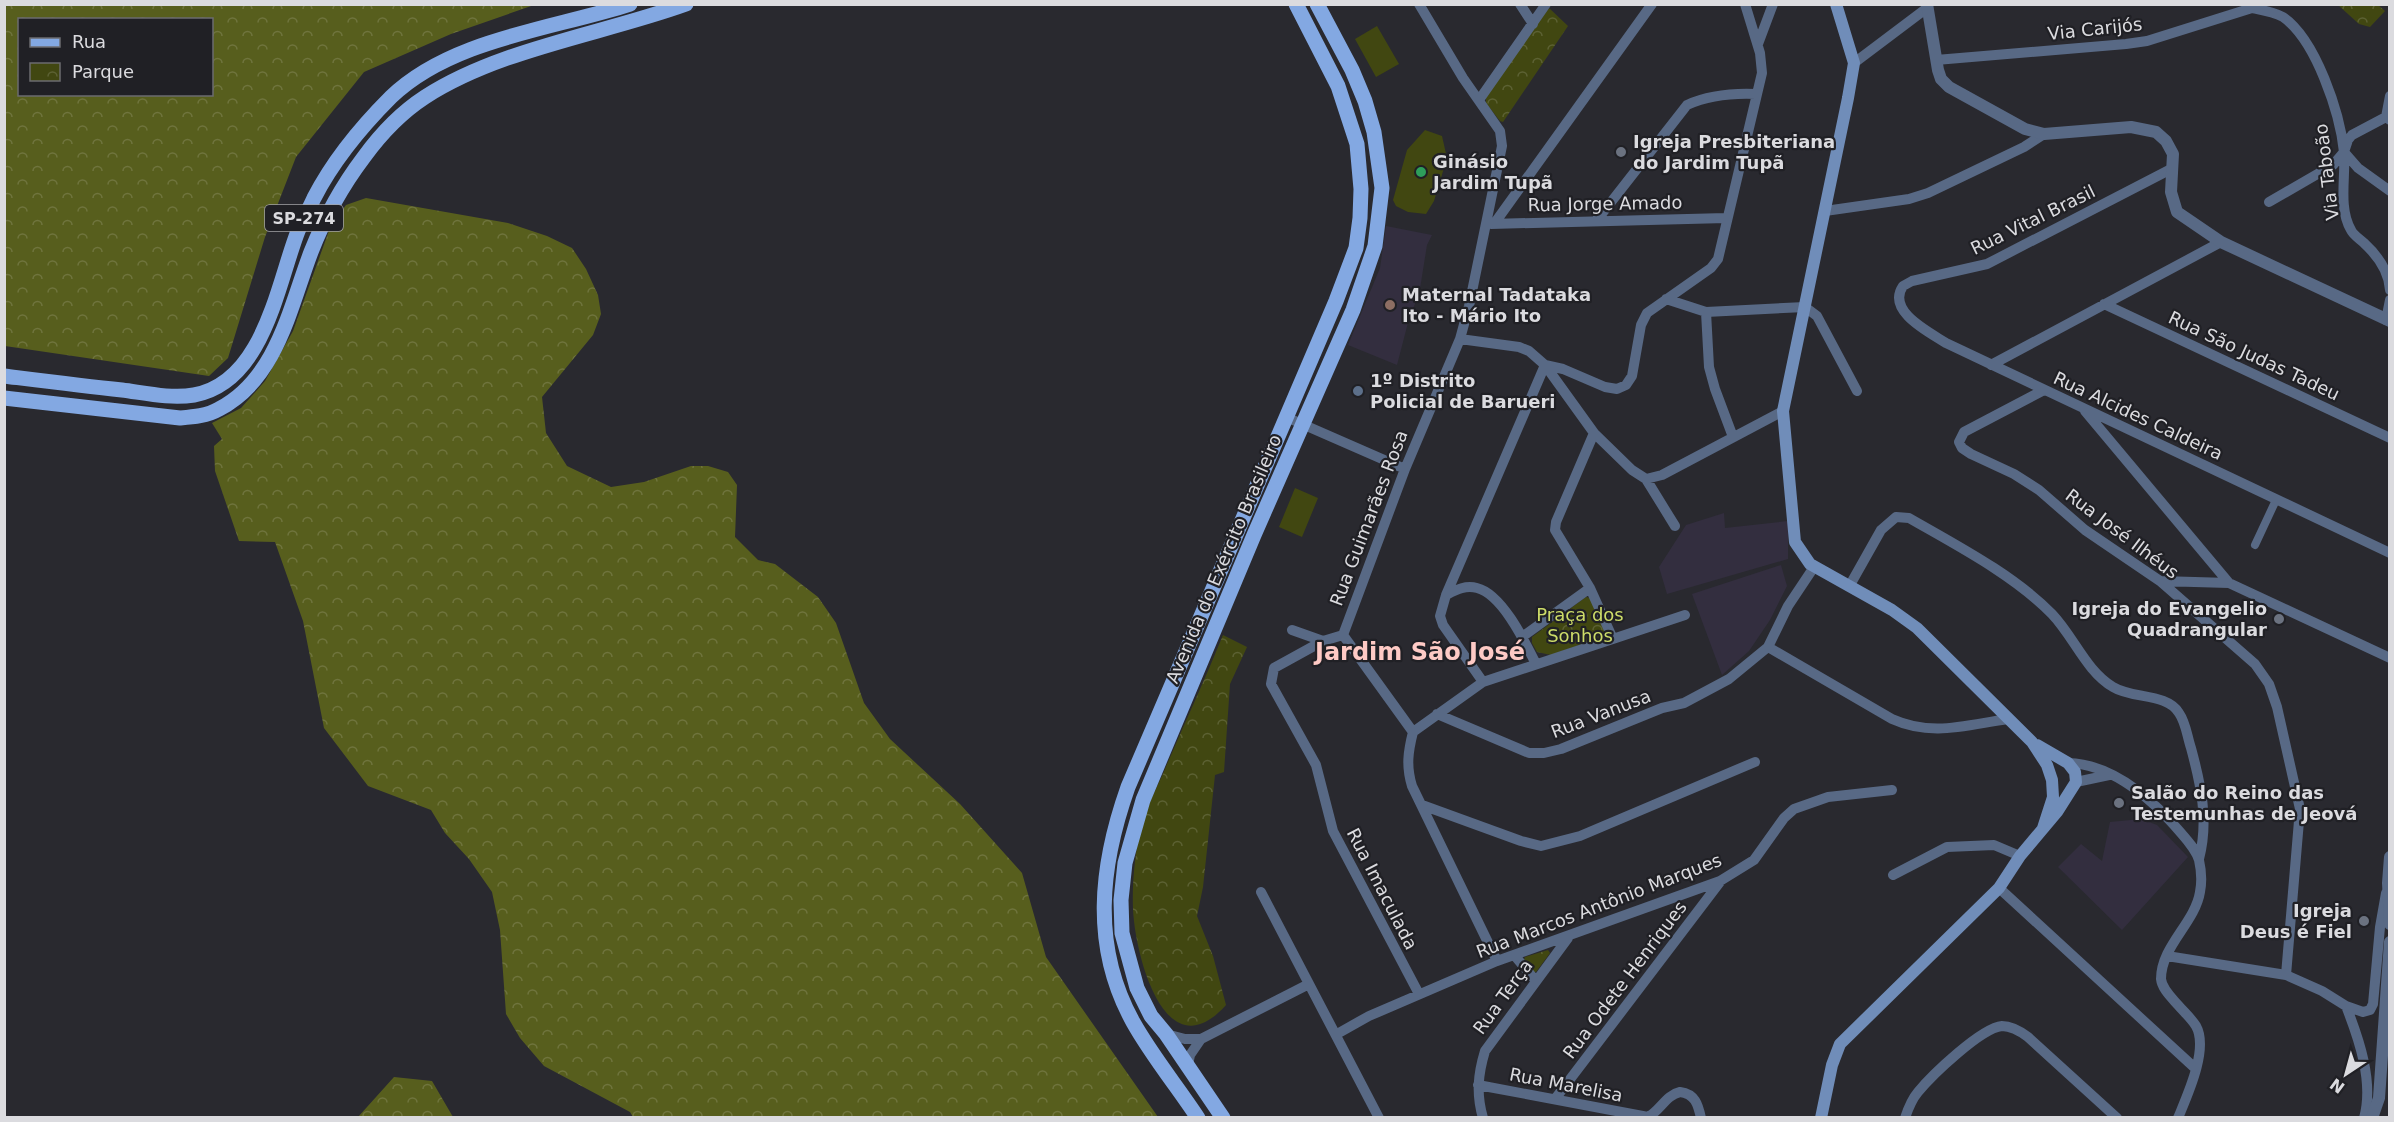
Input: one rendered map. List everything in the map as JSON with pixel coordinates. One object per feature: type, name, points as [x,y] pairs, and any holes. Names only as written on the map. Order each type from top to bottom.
[{"type":"main road","name":"SP-274","points":[[4,376],[161,395],[192,395],[209,391],[240,368],[256,346],[267,322],[299,230],[316,195],[336,163],[392,96],[440,63],[476,48],[630,4]]},
{"type":"main road","name":"SP-274","points":[[4,398],[180,418],[200,416],[218,410],[248,387],[264,368],[292,309],[324,220],[364,157],[406,111],[424,98],[472,72],[686,4]]},
{"type":"main road","name":"Avenida do Exército Brasileiro","points":[[1198,1118],[1127,1011],[1114,975],[1103,907],[1105,876],[1116,820],[1143,751],[1356,248],[1361,189],[1357,144],[1338,86],[1296,4]]},
{"type":"main road","name":"Avenida do Exército Brasileiro","points":[[1223,1118],[1188,1065],[1151,1016],[1137,988],[1122,933],[1121,900],[1125,863],[1147,789],[1254,535],[1304,426],[1367,273],[1375,246],[1382,188],[1374,132],[1365,100],[1352,70],[1317,4]]},
{"type":"main road","points":[[1821,1118],[1832,1065],[1840,1044],[1999,888],[2020,856],[2057,812],[2076,782],[2075,772],[2068,763],[2032,742],[1917,628],[1850,585],[1814,567],[1800,551],[1794,536],[1784,411],[1854,63],[1836,4]]},
{"type":"main road","points":[[2032,742],[2051,777],[2053,797],[2043,828]]},
{"type":"main road","points":[[2051,777],[2068,763]]},
{"type":"main road","points":[[2051,777],[2063,786],[2076,782]]},
{"type":"main road","points":[[1127,1011],[1151,1016]]},
{"type":"street","name":"Rua Guimarães Rosa","points":[[1413,732],[1342,635],[1405,469],[1460,339],[1489,224],[1503,138],[1419,4]]},
{"type":"street","points":[[1520,4],[1533,24]]},
{"type":"street","points":[[1479,100],[1546,4]]},
{"type":"street","points":[[1489,224],[1652,4]]},
{"type":"street","points":[[1545,365],[1563,369],[1605,387],[1617,389],[1626,385],[1632,376],[1641,325],[1647,313],[1711,268],[1718,259],[1762,72],[1758,44],[1745,4]]},
{"type":"street","points":[[1758,44],[1773,4]]},
{"type":"street","points":[[1854,63],[1927,6],[1941,79],[1949,87],[2025,129],[2044,134],[2115,128],[2144,128],[2156,132],[2166,141],[2174,154],[2171,192],[2177,212],[2221,242],[2388,320],[2390,300]]},
{"type":"street","name":"Via Carijós","points":[[1936,60],[2126,45],[2147,41],[2251,6]]},
{"type":"street","name":"Via Taboão","points":[[2251,6],[2281,16],[2294,27],[2320,68],[2336,110],[2344,152],[2345,206],[2351,231],[2379,260],[2386,273],[2390,290]]},
{"type":"street","points":[[1597,220],[1687,105],[1716,95],[1756,94]]},
{"type":"street","points":[[2269,202],[2333,165],[2344,152],[2352,135],[2388,119],[2390,96]]},
{"type":"street","points":[[1825,211],[1909,199],[1928,193],[2024,147],[2044,134]]},
{"type":"street","points":[[2344,152],[2358,168],[2390,191]]},
{"type":"street","name":"Rua Vital Brasil","points":[[1903,286],[1912,281],[1987,264],[2173,168]]},
{"type":"street","name":"Rua Jorge Amado","points":[[1489,224],[1726,218]]},
{"type":"street","points":[[1991,365],[2221,242]]},
{"type":"street","name":"Rua Alcides Caldeira","points":[[1903,286],[1898,296],[1900,304],[1920,327],[1946,343],[2390,553]]},
{"type":"street","points":[[1666,299],[1706,312],[1805,307],[1817,316],[1857,391]]},
{"type":"street","name":"Rua São Judas Tadeu","points":[[2104,304],[2390,438]]},
{"type":"street","points":[[1706,312],[1709,367],[1733,437]]},
{"type":"street","points":[[1460,339],[1520,347],[1529,351],[1545,365],[1594,433],[1632,470],[1646,479],[1675,526]]},
{"type":"street","points":[[1483,682],[1443,625],[1440,616],[1446,595],[1545,365]]},
{"type":"street","name":"Rua José Ilhéus","points":[[2044,390],[1964,432],[1959,442],[1962,448],[2031,485],[2085,530],[2160,581],[2255,664],[2269,684],[2277,707],[2301,809],[2286,975]]},
{"type":"street","points":[[2083,408],[2229,584]]},
{"type":"street","points":[[1646,479],[1662,475],[1784,411]]},
{"type":"street","points":[[1286,417],[1405,469]]},
{"type":"street","points":[[2117,449],[2116,440],[2125,431],[2130,430]]},
{"type":"street","points":[[1594,433],[1556,522],[1555,530],[1590,588],[1613,639]]},
{"type":"street","points":[[2255,545],[2276,500]]},
{"type":"street","points":[[1850,585],[1886,524],[1896,517],[1909,518],[1985,564],[2037,601],[2054,616],[2093,669],[2112,687],[2121,692],[2164,702],[2175,707],[2185,726],[2202,796],[2204,834],[2199,859],[2200,893],[2194,910],[2167,956],[2161,981],[2196,1026],[2200,1047],[2196,1069],[2178,1118]]},
{"type":"street","points":[[1814,567],[1788,606],[1768,647],[1909,727],[1927,730],[1945,729],[2008,718]]},
{"type":"street","points":[[2160,581],[2229,584],[2390,658]]},
{"type":"street","points":[[1446,595],[1464,587],[1476,587],[1487,592],[1497,601],[1522,637],[1536,664]]},
{"type":"street","points":[[1522,637],[1590,588]]},
{"type":"street","points":[[1497,961],[1412,786],[1407,757],[1413,732],[1483,682],[1685,615]]},
{"type":"street","points":[[1293,630],[1323,641]]},
{"type":"street","name":"Rua Imaculada","points":[[1342,635],[1323,641],[1275,668],[1271,684],[1316,765],[1333,831],[1419,994]]},
{"type":"street","name":"Rua Vanusa","points":[[1437,714],[1529,753],[1544,753],[1561,749],[1662,708],[1684,703],[1729,679],[1768,647]]},
{"type":"street","points":[[1422,805],[1504,836],[1541,846],[1580,836],[1755,762]]},
{"type":"street","points":[[2068,763],[2083,764],[2134,789],[2159,809],[2190,844],[2199,859]]},
{"type":"street","points":[[2076,782],[2109,775]]},
{"type":"street","name":"Rua Marcos Antônio Marques","points":[[1337,1034],[1369,1016],[1497,961],[1720,881],[1754,860],[1784,818],[1794,809],[1828,797],[1892,790]]},
{"type":"street","points":[[1893,875],[1947,847],[1994,845],[2020,856]]},
{"type":"street","points":[[2167,956],[2286,975],[2322,991],[2346,1006],[2364,1012],[2370,1010],[2375,994],[2380,927],[2390,857]]},
{"type":"street","name":"Rua Odete Henriques","points":[[1555,1099],[1720,881]]},
{"type":"street","points":[[2388,883],[2390,924]]},
{"type":"street","points":[[1999,888],[2196,1069]]},
{"type":"street","points":[[1261,892],[1379,1118]]},
{"type":"street","name":"Rua Terça","points":[[1483,1118],[1478,1101],[1478,1085],[1485,1051],[1568,937]]},
{"type":"street","points":[[2372,1118],[2379,1098],[2390,942]]},
{"type":"street","points":[[1515,956],[1535,980]]},
{"type":"street","points":[[1166,1034],[1185,1039],[1201,1039],[1309,984]]},
{"type":"street","points":[[2346,1006],[2354,1026],[2365,1072],[2368,1093],[2364,1118]]},
{"type":"street","points":[[1905,1118],[1916,1095],[1945,1065],[1985,1033],[2004,1026],[2013,1028],[2028,1037],[2117,1118]]},
{"type":"street","points":[[1188,1065],[1190,1055],[1201,1039]]},
{"type":"street","name":"Rua Marelisa","points":[[1478,1085],[1648,1117]]},
{"type":"street","points":[[1648,1117],[1655,1113],[1668,1098],[1680,1092],[1692,1096],[1697,1101],[1701,1118]]},
{"type":"shaded area","name":"Maternal Tadataka Ito - Mário Ito","points":[[1386,226],[1432,235],[1427,245],[1419,295],[1410,315],[1397,365],[1348,345],[1380,268]]},
{"type":"shaded area","points":[[1724,513],[1725,528],[1788,521],[1788,559],[1667,594],[1659,567],[1686,525]]},
{"type":"shaded area","points":[[1781,565],[1787,586],[1770,620],[1749,651],[1722,675],[1692,594]]},
{"type":"shaded area","points":[[2141,819],[2157,825],[2188,857],[2122,930],[2058,867],[2081,844],[2102,861],[2110,822]]},
{"type":"green space","points":[[5,4],[534,4],[451,34],[364,72],[296,157],[265,237],[228,358],[209,376],[5,346]]},
{"type":"green space","points":[[2338,5],[2378,5],[2385,11],[2370,27],[2359,24]]},
{"type":"green space","points":[[1549,8],[1568,26],[1503,122],[1500,121],[1486,103],[1486,95]]},
{"type":"green space","points":[[1377,26],[1399,64],[1376,77],[1355,39]]},
{"type":"green space","name":"Ginásio Jardim Tupã","points":[[1425,130],[1442,136],[1447,158],[1434,201],[1426,214],[1408,212],[1396,206],[1393,200],[1407,150]]},
{"type":"green space","points":[[366,198],[508,223],[547,236],[572,248],[586,269],[598,295],[601,314],[593,335],[542,397],[546,433],[567,466],[611,487],[644,482],[691,466],[708,466],[728,472],[737,485],[735,537],[758,560],[775,564],[818,597],[836,623],[864,703],[890,739],[960,804],[1022,873],[1046,957],[1158,1117],[633,1117],[630,1112],[544,1066],[520,1038],[506,1014],[500,930],[492,892],[469,859],[445,833],[431,810],[368,786],[324,728],[303,621],[275,542],[239,541],[215,471],[214,446],[222,439],[212,423],[241,408],[265,381],[293,331],[331,225],[346,205]]},
{"type":"green space","points":[[1295,488],[1318,498],[1302,537],[1279,527]]},
{"type":"green space","name":"Praça dos Sonhos","points":[[1586,597],[1590,598],[1607,633],[1605,636],[1551,655],[1537,652],[1532,643],[1532,637]]},
{"type":"green space","points":[[1223,635],[1247,647],[1230,684],[1224,772],[1215,775],[1203,887],[1197,916],[1213,956],[1226,1005],[1205,1022],[1186,1025],[1170,1017],[1157,1000],[1147,978],[1135,929],[1134,866],[1147,809]]},
{"type":"green space","points":[[1548,950],[1550,953],[1536,972],[1533,972],[1524,960],[1525,957]]},
{"type":"green space","points":[[394,1077],[432,1081],[453,1117],[358,1117]]},
{"type":"place","name":"Igreja Presbiteriana do Jardim Tupã","points":[[1621,152]]},
{"type":"place","name":"Ginásio Jardim Tupã","points":[[1421,172]]},
{"type":"place","name":"Maternal Tadataka Ito - Mário Ito","points":[[1390,305]]},
{"type":"place","name":"1º Distrito Policial de Barueri","points":[[1358,391]]},
{"type":"place","name":"Igreja do Evangelio Quadrangular","points":[[2279,619]]},
{"type":"place","name":"Salão do Reino das Testemunhas de Jeová","points":[[2119,803]]},
{"type":"place","name":"Igreja Deus é Fiel","points":[[2364,921]]},
{"type":"district","name":"Jardim São José","points":[[1420,652]]}]
